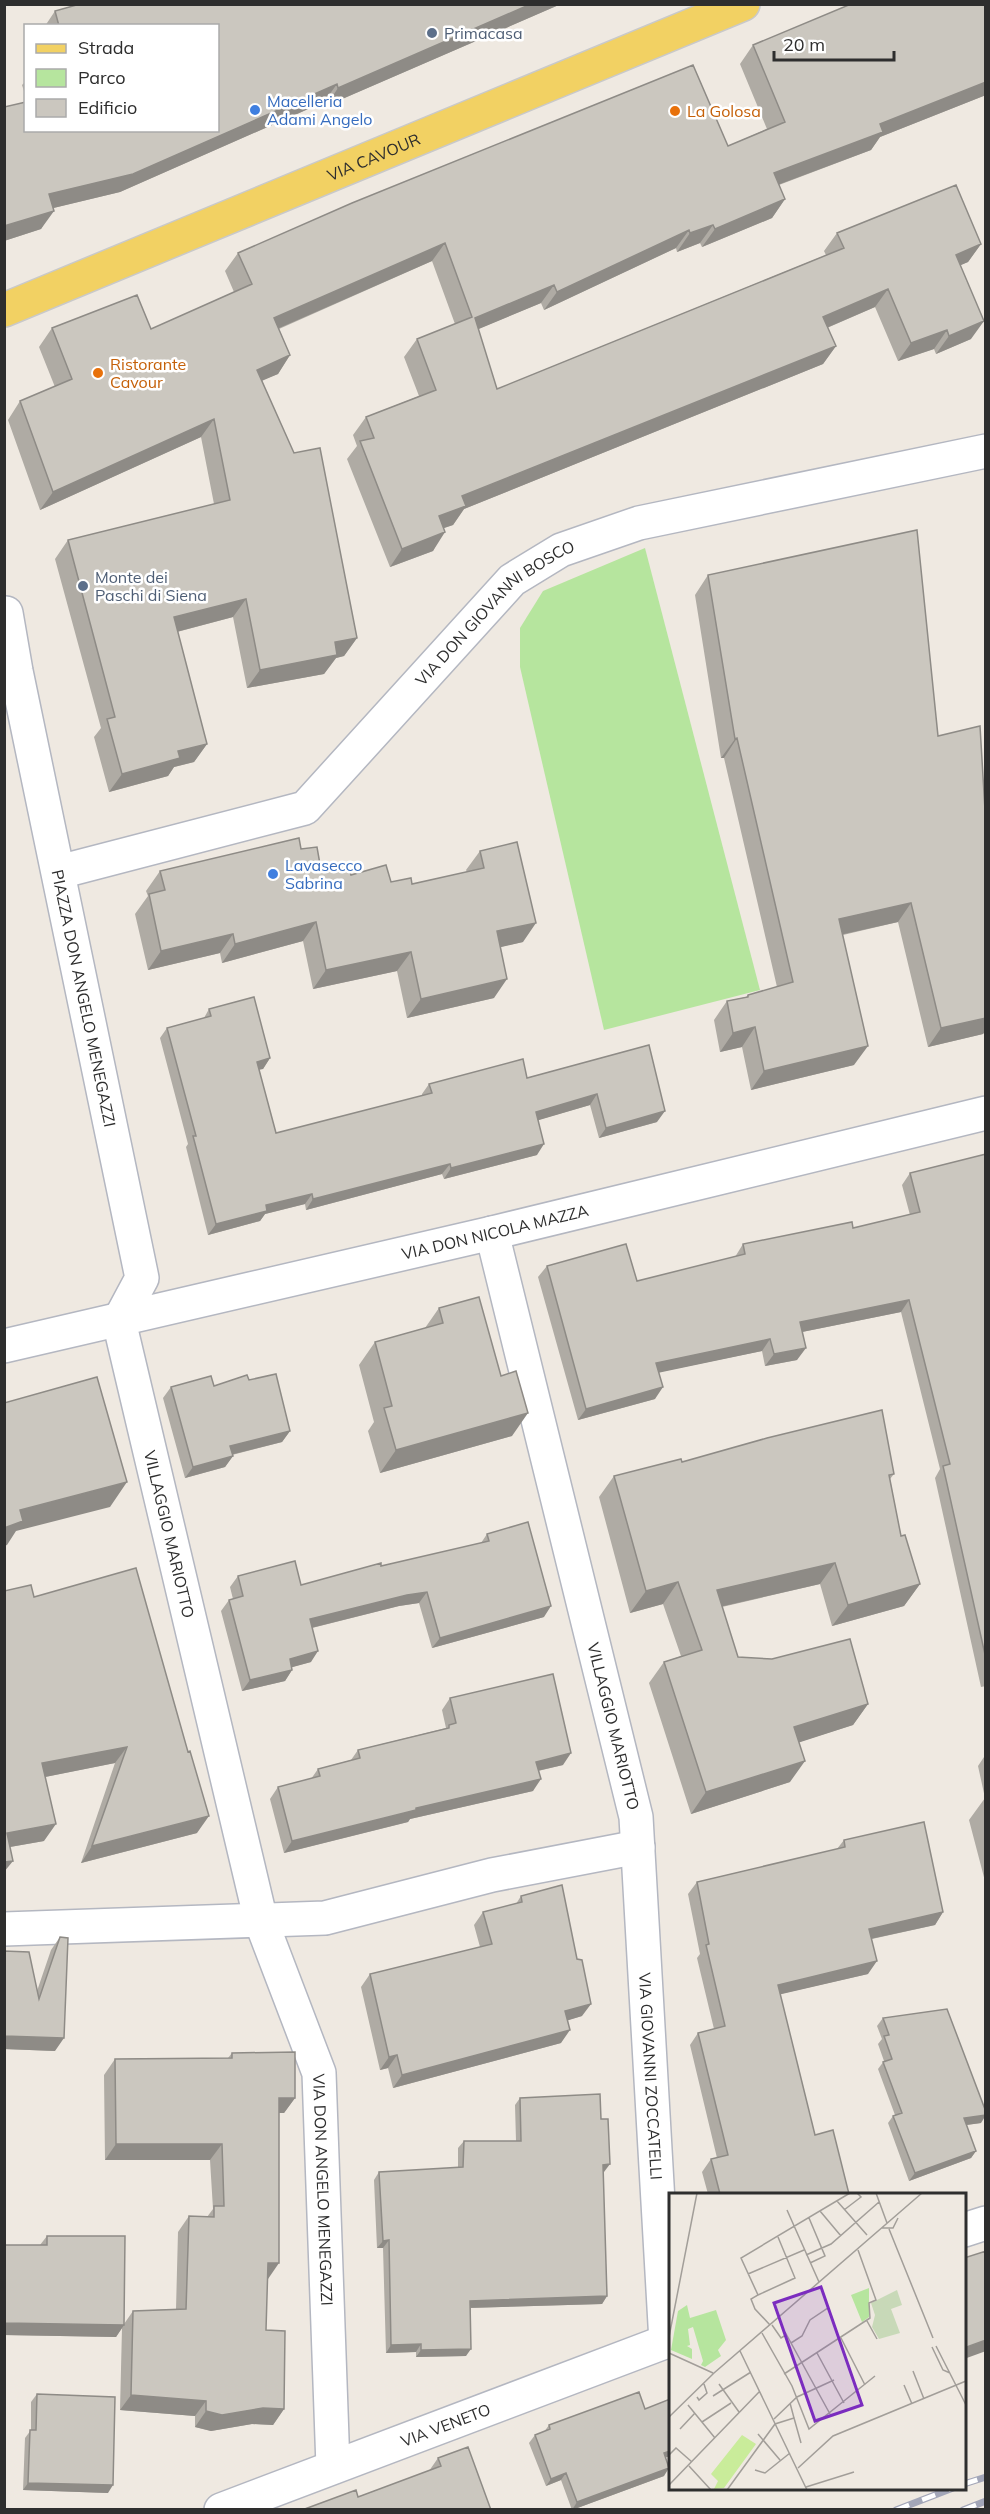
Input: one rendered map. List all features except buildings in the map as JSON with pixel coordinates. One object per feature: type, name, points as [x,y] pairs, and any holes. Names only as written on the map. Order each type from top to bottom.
[{"type":"main road","name":"VIA CAVOUR","points":[[4,310],[743,4]]},
{"type":"street","name":"VIA DON GIOVANNI BOSCO","points":[[59,872],[305,808],[512,580],[561,550],[639,523],[986,450]]},
{"type":"street","name":"PIAZZA DON ANGELO MENEGAZZI","points":[[6,613],[10,672],[59,872],[142,1278],[119,1321]]},
{"type":"street","name":"VIA DON NICOLA MAZZA","points":[[4,1346],[492,1233],[986,1113]]},
{"type":"street","name":"VILLAGGIO MARIOTTO","points":[[492,1233],[636,1817],[638,1846]]},
{"type":"street","name":"VILLAGGIO MARIOTTO","points":[[119,1321],[261,1921]]},
{"type":"street","points":[[4,1929],[325,1918],[492,1875],[638,1846]]},
{"type":"street","name":"VIA GIOVANNI ZOCCATELLI","points":[[638,1846],[668,2341]]},
{"type":"street","name":"VIA DON ANGELO MENEGAZZI","points":[[261,1921],[319,2073],[333,2467]]},
{"type":"street","points":[[966,2229],[986,2223]]},
{"type":"street","name":"VIA VENETO","points":[[221,2510],[668,2341]]},
{"type":"green space","points":[[645,548],[760,990],[604,1030],[520,667],[520,628],[543,591]]},
{"type":"railway","points":[[966,2483],[986,2477]]},
{"type":"railway","points":[[896,2510],[948,2490]]},
{"type":"railway","points":[[963,2510],[986,2501]]},
{"type":"place","name":"Primacasa","points":[[432,33]]},
{"type":"place","name":"Macelleria Adami Angelo","points":[[255,110]]},
{"type":"place","name":"La Golosa","points":[[675,111]]},
{"type":"place","name":"Ristorante Cavour","points":[[98,373]]},
{"type":"place","name":"Monte dei Paschi di Siena","points":[[83,586]]},
{"type":"place","name":"Lavasecco Sabrina","points":[[273,874]]}]
